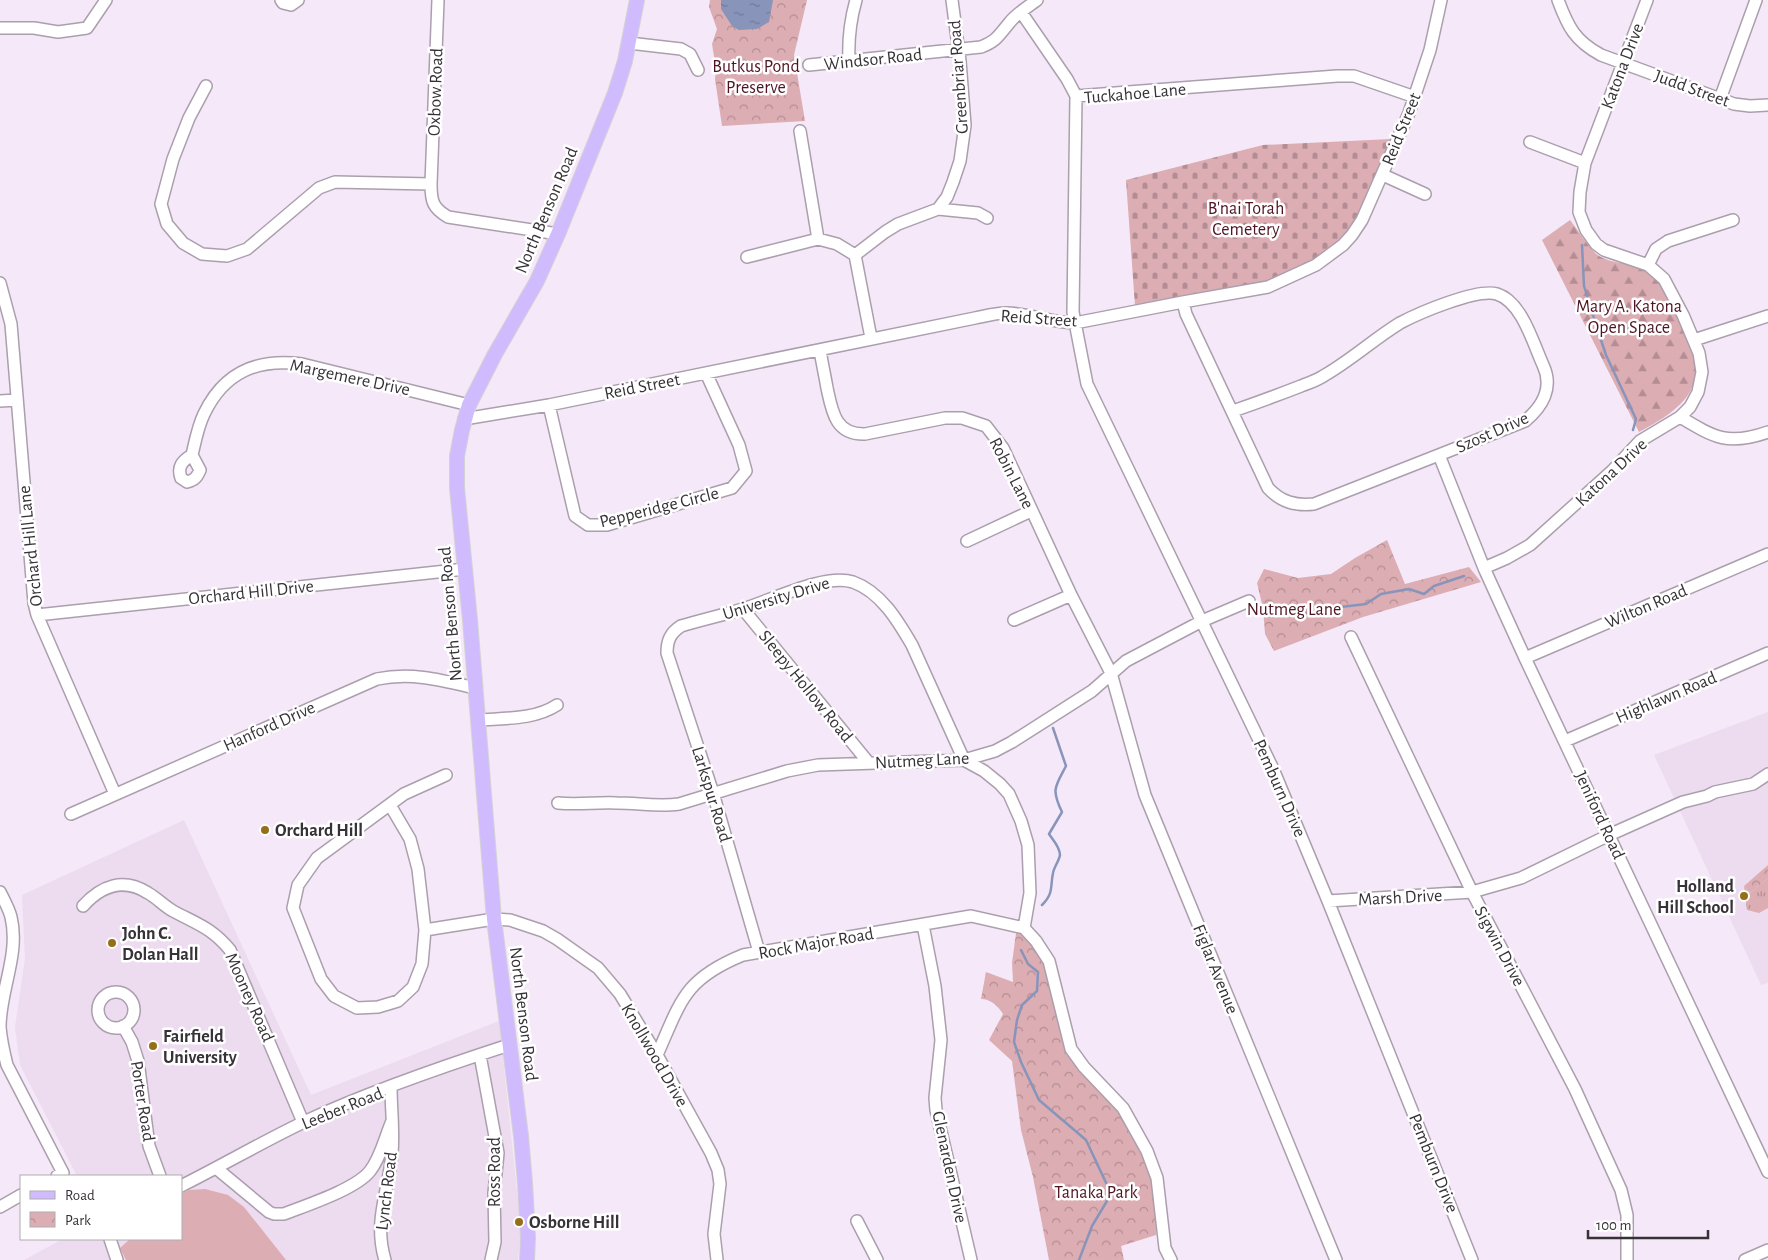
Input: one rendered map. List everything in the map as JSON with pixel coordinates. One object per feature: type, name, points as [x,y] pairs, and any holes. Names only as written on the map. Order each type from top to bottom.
[{"type":"main road","name":"North Benson Road","points":[[527,1260],[528,1238],[525,1183],[521,1136],[494,919],[458,497],[458,445],[469,405],[495,354],[537,281],[615,93],[629,43],[636,0]]},
{"type":"street","points":[[0,28],[34,28],[58,32],[87,28],[106,0]]},
{"type":"street","points":[[281,0],[283,3],[291,5],[298,0]]},
{"type":"street","name":"Oxbow Road","points":[[438,0],[431,184],[433,204],[448,217],[558,234]]},
{"type":"street","points":[[849,61],[849,32],[856,0]]},
{"type":"street","name":"Greenbriar Road","points":[[938,209],[947,197],[960,161],[965,125],[959,51],[952,0]]},
{"type":"street","name":"Windsor Road","points":[[809,65],[959,51],[980,47],[991,43],[1021,12],[1037,0]]},
{"type":"street","name":"Reid Street","points":[[464,419],[550,405],[871,338],[1006,313],[1075,323],[1182,302],[1268,288],[1316,265],[1343,245],[1362,220],[1415,97],[1436,28],[1441,0]]},
{"type":"street","name":"Judd Street","points":[[1558,0],[1568,25],[1578,38],[1591,49],[1622,63],[1720,99],[1741,105],[1768,105]]},
{"type":"street","name":"Katona Drive","points":[[1484,568],[1530,546],[1612,470],[1640,441],[1680,417],[1694,400],[1701,381],[1701,363],[1694,340],[1664,279],[1648,265],[1604,250],[1596,244],[1586,230],[1579,212],[1585,163],[1647,0]]},
{"type":"street","points":[[1720,99],[1756,0]]},
{"type":"street","points":[[1021,12],[1067,79],[1076,96]]},
{"type":"street","points":[[629,43],[682,49],[690,54],[698,70]]},
{"type":"street","name":"Tuckahoe Lane","points":[[1075,323],[1073,312],[1076,96],[1354,76],[1415,97]]},
{"type":"street","points":[[206,86],[189,118],[174,159],[161,204],[167,224],[183,243],[202,254],[227,256],[247,249],[319,188],[335,182],[431,184]]},
{"type":"street","points":[[800,131],[818,239]]},
{"type":"street","points":[[1530,142],[1585,163]]},
{"type":"street","points":[[1383,175],[1425,194]]},
{"type":"street","points":[[855,255],[898,224],[938,209],[978,213],[987,218]]},
{"type":"street","points":[[1648,265],[1656,249],[1668,241],[1733,220]]},
{"type":"street","points":[[747,257],[818,239],[837,244],[855,255],[860,270],[871,338]]},
{"type":"street","name":"Orchard Hill Lane","points":[[0,283],[10,324],[34,603],[37,615],[115,794]]},
{"type":"street","name":"Szost Drive","points":[[1182,302],[1268,488],[1277,497],[1303,506],[1314,504],[1524,421],[1536,411],[1543,400],[1546,392],[1545,368],[1518,310],[1508,299],[1497,294],[1483,292],[1461,297],[1401,323],[1324,376],[1233,412]]},
{"type":"street","points":[[1694,340],[1768,316]]},
{"type":"street","name":"Pemburn Drive","points":[[1075,323],[1087,384],[1273,769],[1472,1260]]},
{"type":"street","name":"Robin Lane","points":[[820,350],[832,414],[840,426],[846,430],[859,434],[953,417],[980,423],[990,430],[1003,448],[1071,595],[1111,673]]},
{"type":"street","name":"Margemere Drive","points":[[192,455],[203,415],[219,389],[237,375],[263,363],[289,362],[302,364],[469,405]]},
{"type":"street","name":"Pepperidge Circle","points":[[550,405],[575,516],[588,525],[607,524],[732,488],[746,471],[738,445],[706,373]]},
{"type":"street","points":[[0,401],[16,400]]},
{"type":"street","points":[[1680,417],[1703,431],[1725,439],[1742,440],[1768,432]]},
{"type":"street","name":"Jeniford Road","points":[[1439,455],[1484,568],[1525,658],[1768,1172]]},
{"type":"street","points":[[967,541],[1031,511]]},
{"type":"street","name":"Wilton Road","points":[[1525,658],[1768,554]]},
{"type":"street","name":"Orchard Hill Drive","points":[[37,615],[465,569]]},
{"type":"street","name":"University Drive","points":[[670,636],[681,626],[743,609],[828,580],[852,582],[871,592],[893,615],[912,645],[964,760]]},
{"type":"street","points":[[1014,620],[1071,595]]},
{"type":"street","name":"Nutmeg Lane","points":[[558,803],[616,802],[666,806],[679,804],[795,769],[818,765],[964,760],[995,751],[1092,691],[1126,660],[1249,601]]},
{"type":"street","name":"Sleepy Hollow Road","points":[[743,609],[868,762]]},
{"type":"street","name":"Larkspur Road","points":[[670,636],[667,642],[667,653],[713,793],[759,952]]},
{"type":"street","name":"Sigwin Drive","points":[[1351,637],[1472,892],[1575,1089],[1621,1190],[1626,1215],[1626,1260]]},
{"type":"street","name":"Highlawn Road","points":[[1565,741],[1768,653]]},
{"type":"street","name":"Figlar Avenue","points":[[1111,673],[1145,795],[1336,1260]]},
{"type":"street","name":"Hanford Drive","points":[[71,814],[377,679],[392,676],[432,677],[475,688]]},
{"type":"street","points":[[478,720],[533,715],[550,710],[557,705]]},
{"type":"street","points":[[964,760],[984,771],[1000,784],[1009,794],[1021,821],[1028,844],[1030,893],[1024,928],[1036,941],[1049,961],[1071,1049],[1123,1108],[1147,1151],[1157,1178],[1165,1248],[1171,1260]]},
{"type":"street","points":[[1707,796],[1715,792],[1753,784],[1768,774]]},
{"type":"street","points":[[390,805],[410,839],[418,869],[425,930],[422,964],[413,986],[398,1001],[378,1007],[358,1008],[334,996],[322,979],[293,908],[298,885],[317,858],[404,794],[446,775]]},
{"type":"street","points":[[1707,796],[1718,798],[1752,792],[1768,782]]},
{"type":"street","name":"Marsh Drive","points":[[1328,901],[1472,892],[1521,878],[1678,804],[1707,796]]},
{"type":"street","name":"Mooney Road","points":[[83,906],[106,888],[116,884],[137,888],[146,891],[172,910],[220,937],[230,950],[304,1122]]},
{"type":"street","points":[[0,892],[10,917],[13,940],[10,968],[2,1003],[0,1026],[2,1048],[7,1065],[60,1175]]},
{"type":"street","name":"Rock Major Road","points":[[657,1055],[680,1002],[693,985],[718,967],[743,955],[971,916],[1024,928]]},
{"type":"street","name":"Knollwood Drive","points":[[425,930],[494,919],[510,920],[543,931],[598,968],[620,994],[657,1055],[711,1153],[718,1170],[719,1197],[714,1234],[718,1260]]},
{"type":"street","name":"Glenarden Drive","points":[[923,925],[935,986],[941,1040],[935,1098],[936,1110],[970,1260]]},
{"type":"street","name":"Porter Road","points":[[123,1026],[132,1042],[138,1061],[149,1146],[160,1175]]},
{"type":"street","name":"Leeber Road","points":[[182,1185],[331,1110],[447,1065],[509,1045]]},
{"type":"street","name":"Ross Road","points":[[480,1055],[498,1153],[494,1193],[495,1242],[490,1260]]},
{"type":"street","name":"Lynch Road","points":[[385,1260],[380,1228],[383,1199],[392,1151],[391,1087]]},
{"type":"street","name":"Lynch Road","points":[[216,1168],[269,1212],[284,1214],[362,1179],[370,1172],[374,1165],[392,1121]]},
{"type":"street","points":[[0,1207],[20,1197]]},
{"type":"street","points":[[857,1221],[877,1260]]},
{"type":"street","points":[[110,1240],[117,1260]]},
{"type":"street","points":[[1745,1260],[1768,1250]]},
{"type":"shaded area","name":"Holland Hill School","points":[[1768,712],[1768,983],[1761,985],[1654,755]]},
{"type":"shaded area","name":"Fairfield University","points":[[184,820],[311,1095],[499,1021],[521,1229],[518,1260],[24,1260],[61,1240],[182,1240],[182,1175],[76,1175],[20,1065],[15,1027],[25,959],[22,895]]},
{"type":"green space","name":"Butkus Pond Preserve","points":[[710,0],[807,0],[794,55],[805,121],[722,126],[712,44],[717,29],[709,7]]},
{"type":"green space","name":"B'nai Torah Cemetery","points":[[1391,139],[1354,228],[1335,249],[1315,261],[1267,283],[1135,306],[1126,180],[1263,145]]},
{"type":"green space","name":"Mary A. Katona Open Space","points":[[1570,220],[1588,245],[1599,256],[1643,269],[1655,278],[1672,304],[1694,356],[1696,373],[1693,385],[1687,396],[1670,413],[1639,432],[1542,240]]},
{"type":"green space","name":"Nutmeg Lane","points":[[1387,540],[1405,584],[1469,567],[1481,582],[1363,617],[1274,651],[1265,634],[1263,608],[1257,583],[1264,569],[1298,578],[1331,574]]},
{"type":"green space","points":[[1768,865],[1768,878],[1750,893],[1744,886]]},
{"type":"green space","points":[[1768,878],[1768,908],[1759,913],[1747,910],[1744,886],[1750,893]]},
{"type":"green space","name":"Tanaka Park","points":[[1017,926],[1045,960],[1066,1040],[1068,1055],[1123,1112],[1155,1181],[1156,1235],[1121,1246],[1124,1260],[1049,1260],[1033,1177],[1021,1130],[1012,1061],[989,1040],[1003,1014],[994,1004],[988,1000],[981,999],[986,972],[1013,982],[1012,963]]},
{"type":"green space","points":[[205,1189],[228,1195],[244,1207],[286,1260],[126,1260],[120,1248],[129,1240],[182,1240],[182,1194],[189,1190]]},
{"type":"water","points":[[721,0],[773,0],[769,22],[757,29],[739,30],[732,26],[721,9]]},
{"type":"waterway","points":[[1582,245],[1584,286],[1606,355],[1636,419],[1633,430]]},
{"type":"waterway","points":[[1263,615],[1274,610],[1318,615],[1332,608],[1366,604],[1381,594],[1409,589],[1424,594],[1434,586],[1464,576]]},
{"type":"waterway","points":[[1042,905],[1050,893],[1054,871],[1060,855],[1058,846],[1049,834],[1062,812],[1056,798],[1056,788],[1066,766],[1053,728]]},
{"type":"waterway","points":[[1021,950],[1028,964],[1038,972],[1037,991],[1022,1005],[1017,1020],[1014,1042],[1021,1062],[1039,1100],[1086,1140],[1108,1187],[1107,1201],[1092,1226],[1079,1260]]},
{"type":"place","name":"Orchard Hill","points":[[265,830]]},
{"type":"place","name":"Holland Hill School","points":[[1744,896]]},
{"type":"place","name":"John C. Dolan Hall","points":[[112,943]]},
{"type":"place","name":"Fairfield University","points":[[153,1046]]},
{"type":"place","name":"Osborne Hill","points":[[519,1222]]}]
